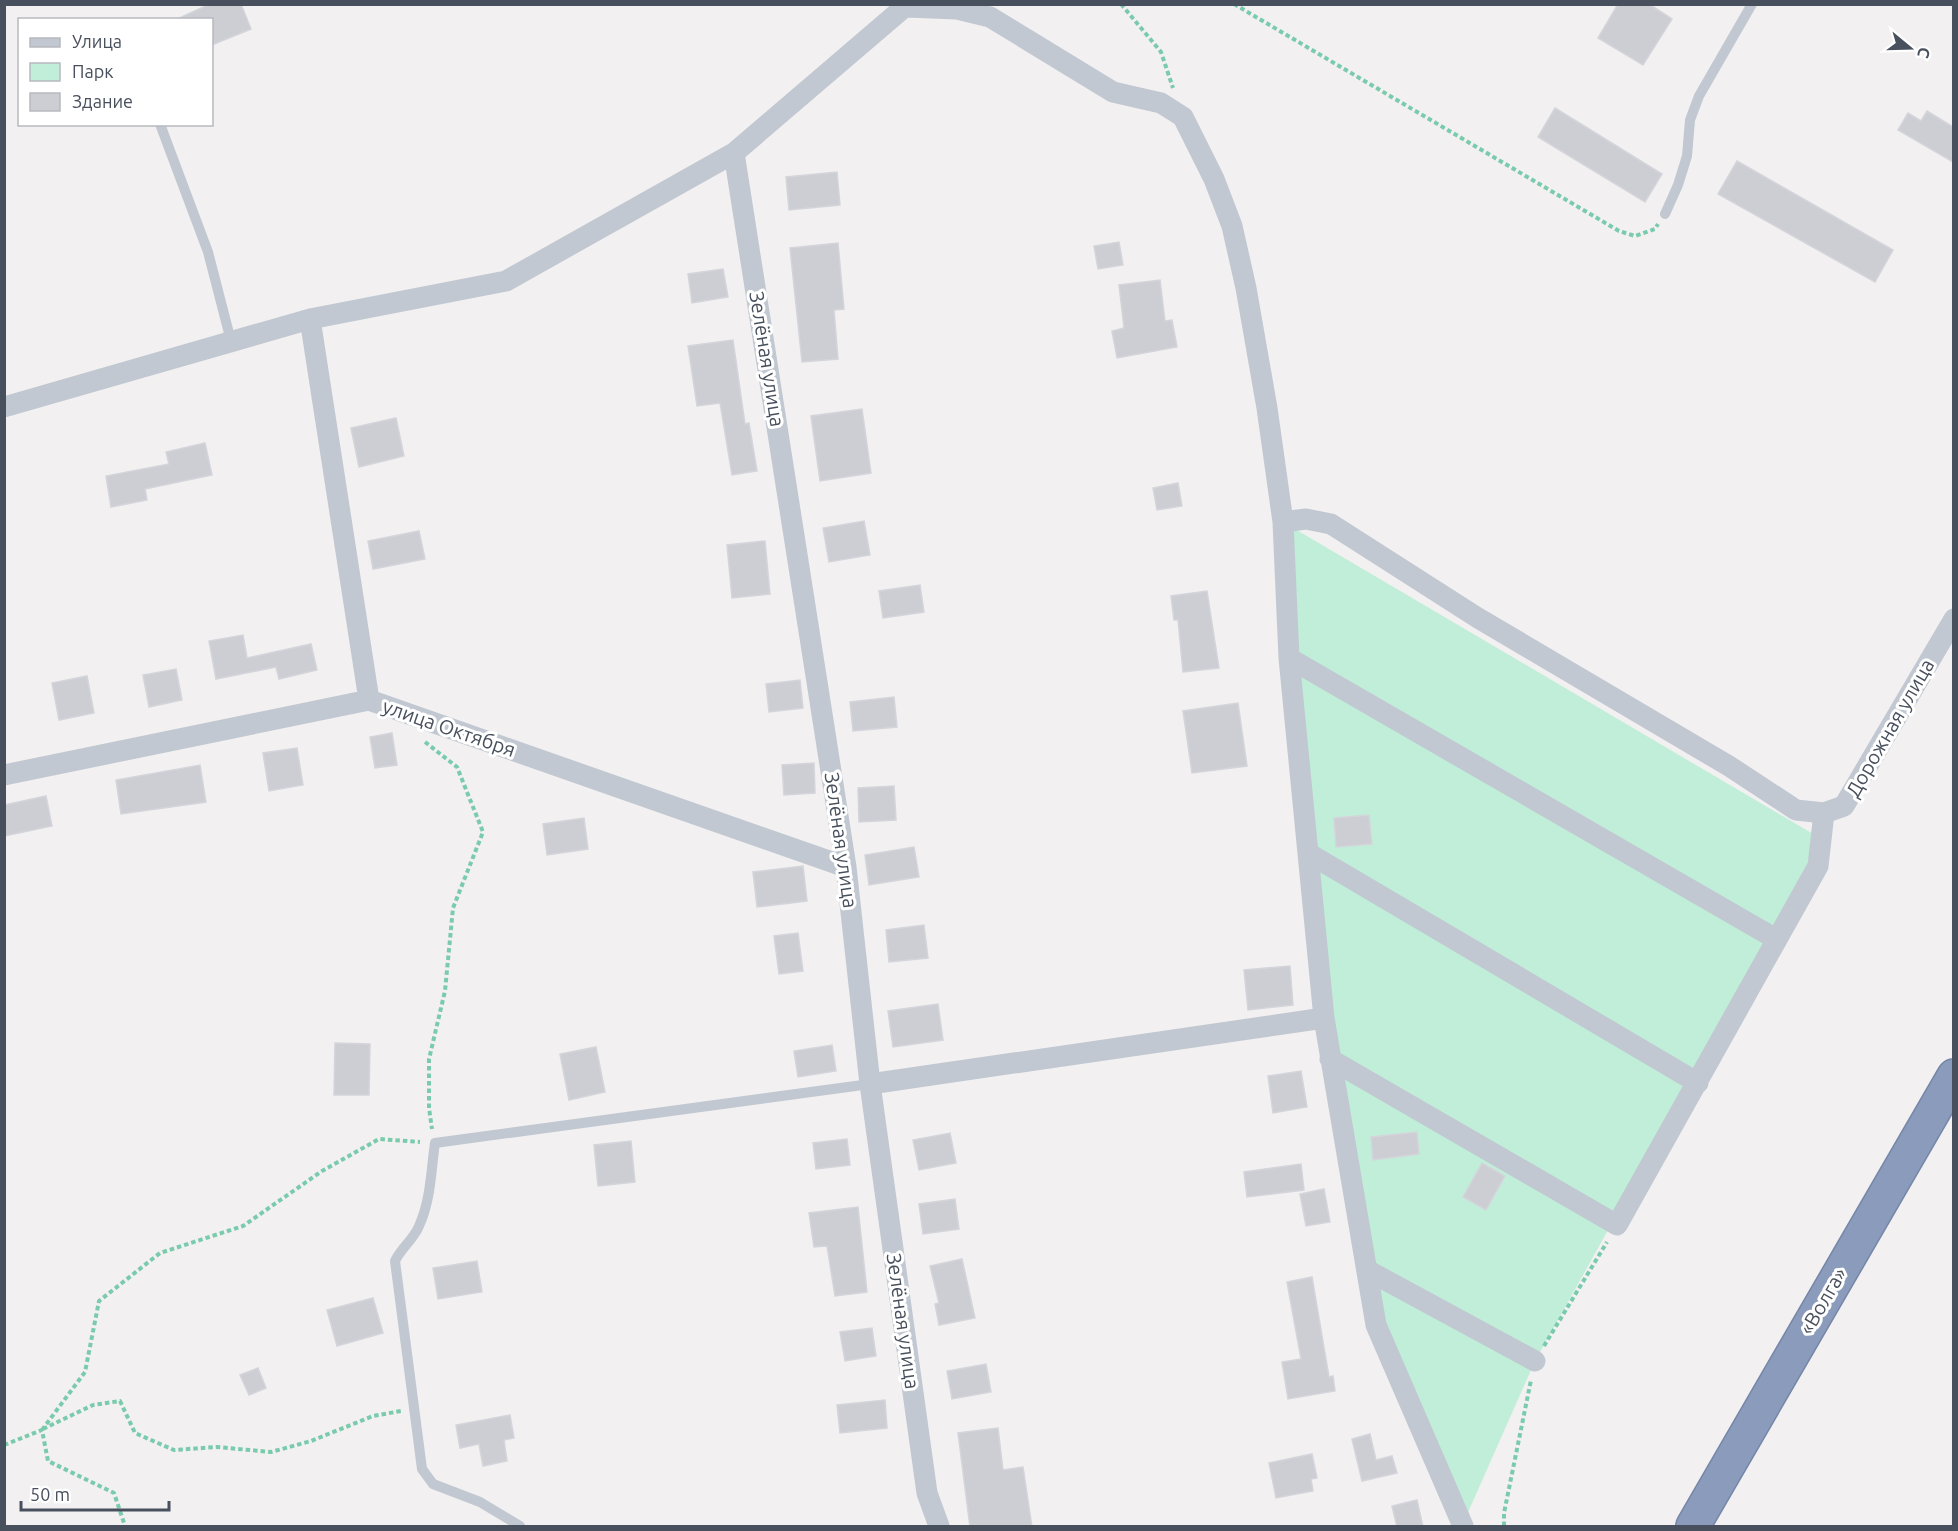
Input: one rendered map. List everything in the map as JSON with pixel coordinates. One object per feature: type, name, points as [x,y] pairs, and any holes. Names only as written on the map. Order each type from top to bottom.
[{"type":"highway","name":"«Волга»","points":[[1693,1527],[1953,1076]]},
{"type":"street","points":[[4,407],[310,318],[506,281],[734,153],[907,6],[957,9],[990,17],[1113,92],[1161,103],[1183,117],[1214,179],[1234,236],[1266,397],[1283,522],[1289,658],[1324,1018],[1376,1325],[1462,1527]]},
{"type":"street","name":"Зелёная улица","points":[[734,153],[846,867],[870,1084],[927,1493],[939,1527]]},
{"type":"street","points":[[310,318],[369,700]]},
{"type":"street","points":[[1283,522],[1306,519],[1331,524],[1478,618],[1729,766],[1796,810],[1824,813],[1818,866],[1617,1226],[1330,1059]]},
{"type":"street","name":"Дорожная улица","points":[[1824,813],[1844,806],[1953,620]]},
{"type":"street","points":[[1289,658],[1776,939]]},
{"type":"street","name":"улица Октября","points":[[4,775],[369,700],[846,867]]},
{"type":"street","points":[[1308,853],[1698,1083]]},
{"type":"street","points":[[870,1084],[1324,1018]]},
{"type":"street","points":[[1367,1270],[1535,1361]]},
{"type":"lane","points":[[1665,214],[1678,185],[1687,156],[1690,120],[1699,96],[1752,4]]},
{"type":"lane","points":[[161,126],[208,252],[231,341]]},
{"type":"lane","points":[[520,1527],[480,1502],[434,1484],[422,1468],[395,1261],[402,1247],[418,1230],[426,1208],[435,1143],[870,1084]]},
{"type":"path","points":[[1121,4],[1161,52],[1183,117]]},
{"type":"path","points":[[1234,4],[1619,231],[1635,237],[1655,229],[1665,214]]},
{"type":"path","points":[[125,1527],[114,1493],[48,1461],[42,1430],[85,1372],[99,1301],[160,1253],[243,1226],[321,1171],[379,1139],[435,1143],[429,1108],[429,1059],[445,992],[453,908],[483,832],[457,767],[422,740]]},
{"type":"path","points":[[4,1445],[42,1430],[93,1405],[120,1401],[135,1433],[174,1450],[217,1447],[271,1452],[311,1441],[373,1416],[414,1408]]},
{"type":"green space","points":[[1283,522],[1825,841],[1535,1361],[1462,1526],[1376,1325],[1330,1059]]},
{"type":"building","points":[[210,4],[241,4],[251,29],[213,45],[213,18],[179,18]]},
{"type":"building","points":[[1618,4],[1649,4],[1672,19],[1643,65],[1598,38]]},
{"type":"building","points":[[1555,108],[1662,174],[1645,202],[1538,137]]},
{"type":"building","points":[[1927,111],[1953,127],[1953,162],[1898,130],[1908,113],[1921,121]]},
{"type":"building","points":[[1737,161],[1893,250],[1875,282],[1718,194]]},
{"type":"building","points":[[837,172],[840,205],[789,210],[786,177]]},
{"type":"building","points":[[1119,242],[1123,265],[1098,269],[1094,246]]},
{"type":"building","points":[[838,243],[844,309],[834,310],[838,359],[802,362],[790,248]]},
{"type":"building","points":[[723,269],[728,297],[692,303],[688,274]]},
{"type":"building","points":[[1160,280],[1165,321],[1172,320],[1177,347],[1117,358],[1112,331],[1124,328],[1119,285]]},
{"type":"building","points":[[733,340],[745,424],[749,423],[757,471],[732,475],[720,403],[697,406],[688,346]]},
{"type":"building","points":[[862,409],[871,473],[820,481],[811,416]]},
{"type":"building","points":[[396,418],[404,456],[359,467],[351,428]]},
{"type":"building","points":[[205,443],[212,475],[145,489],[147,500],[111,507],[106,476],[169,464],[166,452]]},
{"type":"building","points":[[1178,483],[1182,506],[1157,510],[1153,488]]},
{"type":"building","points":[[864,521],[870,555],[829,562],[823,528]]},
{"type":"building","points":[[419,531],[425,559],[373,569],[368,541]]},
{"type":"building","points":[[765,541],[770,594],[732,598],[727,545]]},
{"type":"building","points":[[920,585],[924,612],[883,618],[879,591]]},
{"type":"building","points":[[1207,591],[1219,668],[1183,672],[1178,620],[1174,620],[1171,596]]},
{"type":"building","points":[[243,635],[247,658],[311,644],[317,670],[279,679],[276,667],[216,679],[209,641]]},
{"type":"building","points":[[176,669],[182,700],[149,707],[143,675]]},
{"type":"building","points":[[87,676],[94,713],[59,720],[52,683]]},
{"type":"building","points":[[800,680],[803,708],[769,712],[766,684]]},
{"type":"building","points":[[894,697],[897,727],[853,731],[850,702]]},
{"type":"building","points":[[1238,703],[1247,766],[1192,773],[1183,711]]},
{"type":"building","points":[[392,733],[397,765],[375,768],[370,737]]},
{"type":"building","points":[[297,748],[303,785],[269,791],[263,753]]},
{"type":"building","points":[[814,763],[815,793],[784,795],[782,765]]},
{"type":"building","points":[[200,765],[206,802],[121,814],[116,780]]},
{"type":"building","points":[[894,786],[896,820],[859,822],[858,788]]},
{"type":"building","points":[[46,796],[52,826],[4,836],[4,805]]},
{"type":"building","points":[[1369,815],[1372,844],[1336,847],[1334,818]]},
{"type":"building","points":[[584,818],[588,849],[547,855],[543,824]]},
{"type":"building","points":[[914,847],[919,877],[869,885],[865,855]]},
{"type":"building","points":[[803,866],[807,901],[757,907],[753,872]]},
{"type":"building","points":[[924,925],[928,958],[889,962],[886,930]]},
{"type":"building","points":[[798,933],[803,971],[779,974],[774,936]]},
{"type":"building","points":[[1290,966],[1293,1005],[1248,1010],[1244,970]]},
{"type":"building","points":[[938,1004],[943,1040],[893,1047],[888,1011]]},
{"type":"building","points":[[335,1043],[370,1044],[369,1095],[334,1095]]},
{"type":"building","points":[[832,1045],[836,1071],[798,1077],[794,1051]]},
{"type":"building","points":[[596,1047],[605,1092],[569,1100],[560,1054]]},
{"type":"building","points":[[1301,1071],[1307,1107],[1273,1113],[1268,1076]]},
{"type":"building","points":[[1417,1132],[1419,1154],[1373,1160],[1371,1137]]},
{"type":"building","points":[[950,1133],[956,1163],[919,1170],[913,1140]]},
{"type":"building","points":[[847,1139],[850,1165],[816,1169],[813,1143]]},
{"type":"building","points":[[631,1141],[635,1182],[598,1186],[594,1145]]},
{"type":"building","points":[[1482,1163],[1505,1176],[1486,1210],[1463,1197]]},
{"type":"building","points":[[1301,1164],[1304,1190],[1247,1197],[1244,1172]]},
{"type":"building","points":[[1324,1189],[1330,1222],[1306,1226],[1300,1194]]},
{"type":"building","points":[[955,1199],[959,1229],[923,1234],[919,1204]]},
{"type":"building","points":[[858,1207],[867,1292],[835,1296],[827,1246],[814,1247],[809,1213]]},
{"type":"building","points":[[962,1259],[975,1318],[939,1325],[935,1304],[939,1303],[930,1266]]},
{"type":"building","points":[[477,1261],[482,1292],[438,1299],[433,1268]]},
{"type":"building","points":[[1312,1277],[1329,1377],[1333,1376],[1335,1391],[1288,1399],[1282,1362],[1301,1359],[1287,1282]]},
{"type":"building","points":[[373,1298],[383,1333],[337,1346],[327,1310]]},
{"type":"building","points":[[872,1328],[876,1356],[845,1361],[840,1332]]},
{"type":"building","points":[[986,1364],[991,1392],[952,1399],[947,1371]]},
{"type":"building","points":[[258,1368],[266,1388],[249,1395],[240,1375]]},
{"type":"building","points":[[885,1400],[887,1428],[840,1433],[837,1405]]},
{"type":"building","points":[[510,1415],[514,1438],[504,1440],[507,1461],[483,1466],[479,1444],[460,1448],[456,1425]]},
{"type":"building","points":[[998,1428],[1003,1470],[1023,1467],[1032,1527],[970,1527],[958,1433]]},
{"type":"building","points":[[1370,1434],[1376,1460],[1392,1456],[1397,1473],[1362,1481],[1352,1439]]},
{"type":"building","points":[[1312,1454],[1317,1478],[1311,1479],[1313,1491],[1276,1498],[1269,1463]]},
{"type":"building","points":[[1417,1500],[1423,1527],[1397,1527],[1392,1506]]}]
